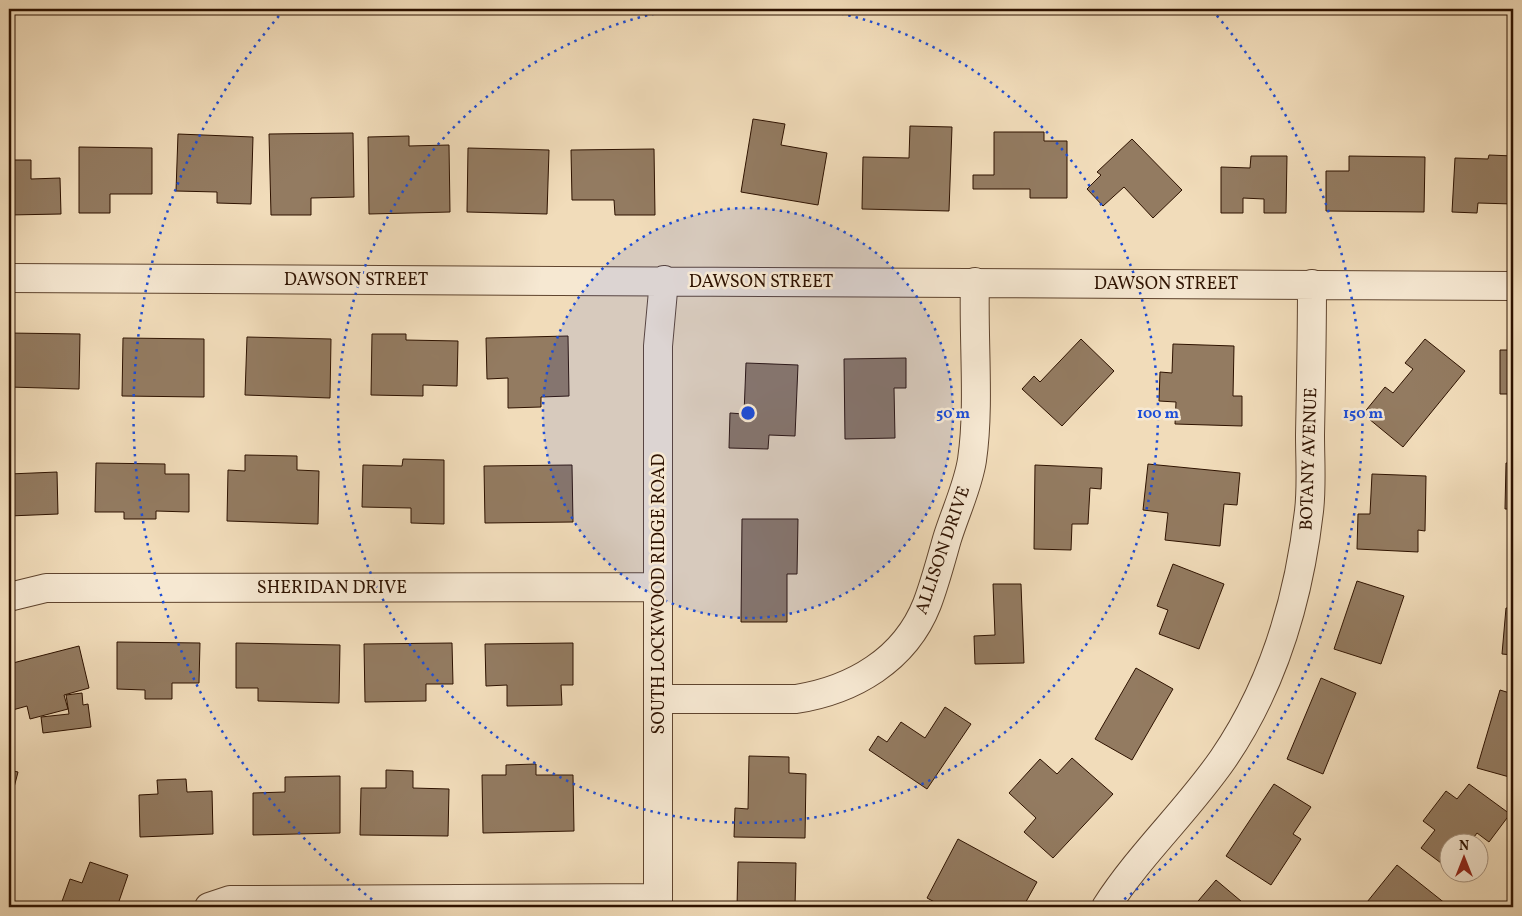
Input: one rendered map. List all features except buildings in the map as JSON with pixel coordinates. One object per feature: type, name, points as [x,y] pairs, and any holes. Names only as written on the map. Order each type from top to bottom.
[{"type":"street","name":"DAWSON STREET","points":[[9,278],[1513,286]]},
{"type":"street","name":"SOUTH LOCKWOOD RIDGE ROAD","points":[[658,903],[658,346],[664,280]]},
{"type":"street","name":"ALLISON DRIVE","points":[[658,699],[796,699],[815,696],[856,682],[895,653],[910,634],[927,605],[972,461],[975,426],[975,282]]},
{"type":"street","name":"BOTANY AVENUE","points":[[1106,907],[1120,886],[1224,758],[1255,703],[1280,644],[1300,575],[1310,509],[1312,284]]},
{"type":"street","name":"SHERIDAN DRIVE","points":[[9,597],[46,588],[657,587]]},
{"type":"street","points":[[209,907],[230,900],[658,903]]}]
